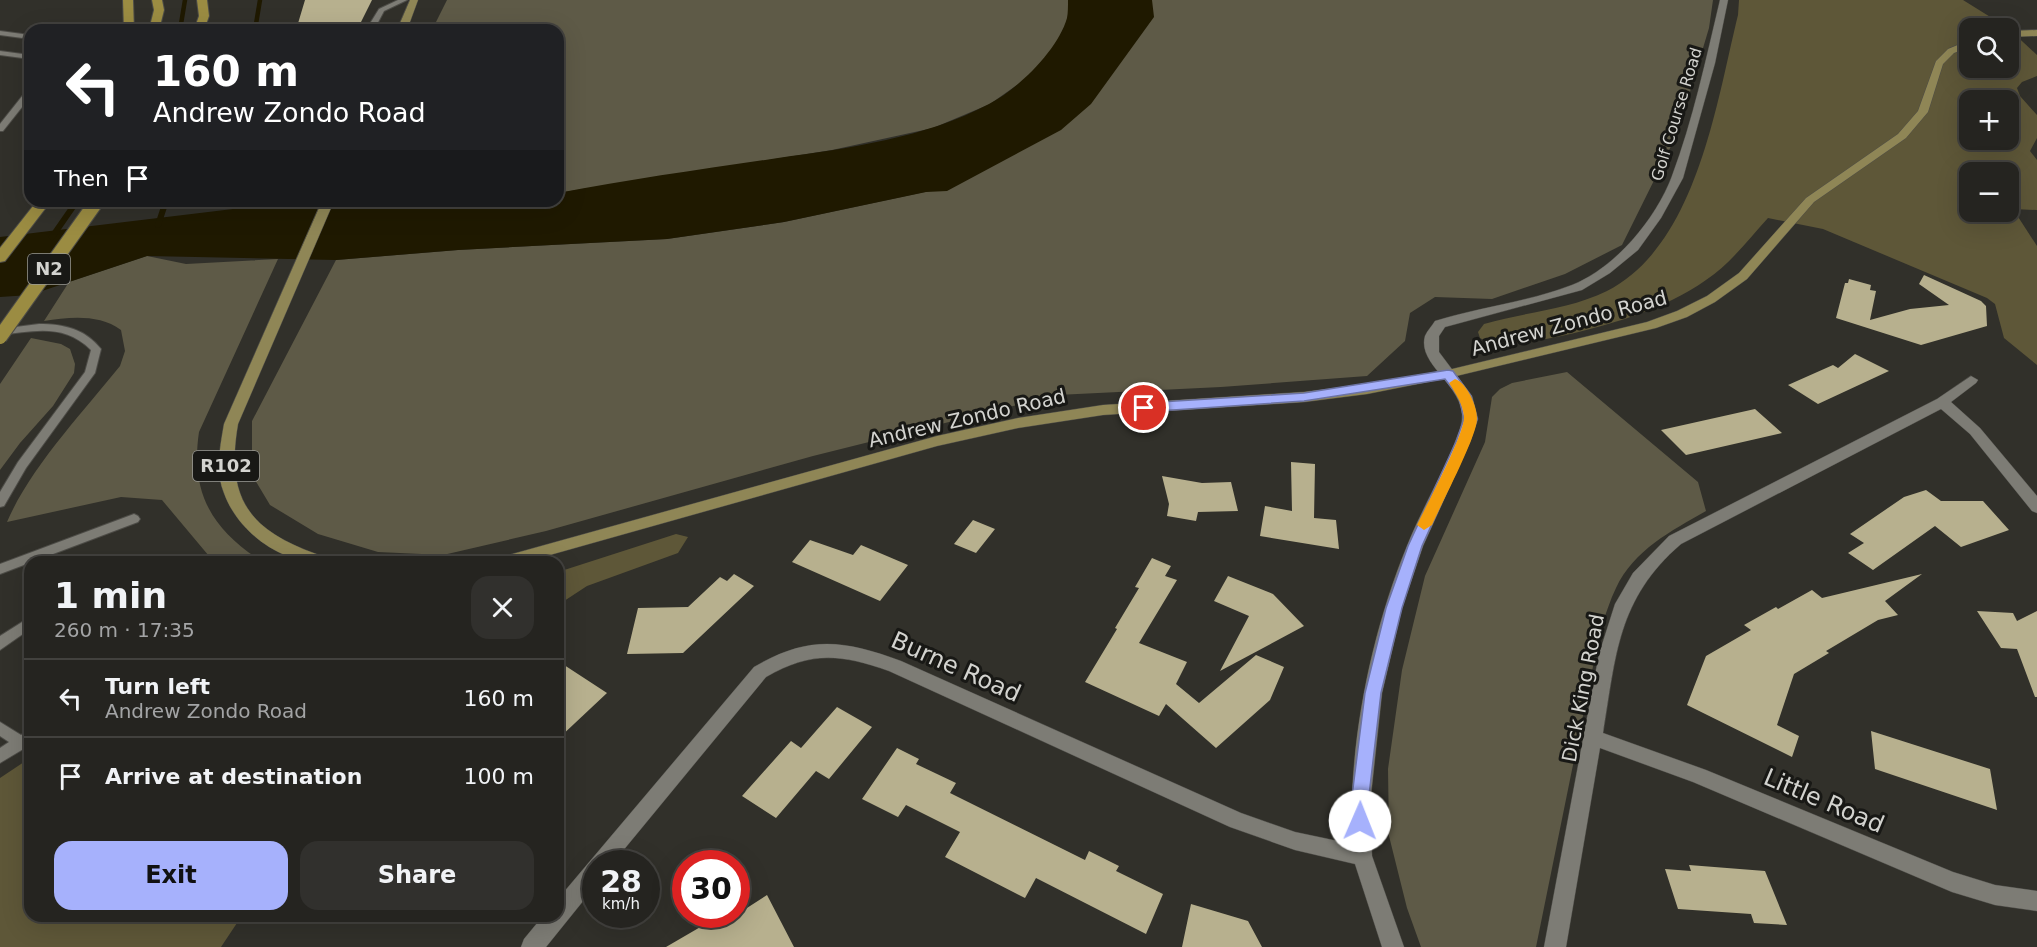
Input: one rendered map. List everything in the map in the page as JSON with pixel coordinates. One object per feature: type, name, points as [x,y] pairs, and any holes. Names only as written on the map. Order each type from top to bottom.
[{"type":"highway","points":[[128,0],[129,24]]},
{"type":"highway","points":[[156,24],[159,10],[157,0]]},
{"type":"highway","points":[[202,0],[204,16]]},
{"type":"highway","points":[[201,24],[208,0]]},
{"type":"highway","name":"N2","points":[[0,258],[39,207]]},
{"type":"highway","name":"N2","points":[[0,337],[93,207]]},
{"type":"main road","points":[[404,24],[414,0]]},
{"type":"main road","points":[[2019,34],[2037,33]]},
{"type":"main road","name":"Andrew Zondo Road","points":[[531,556],[746,493],[937,441],[1018,423],[1103,410],[1304,397],[1448,374],[1652,325],[1682,314],[1711,299],[1743,276],[1810,200],[1902,136],[1923,112],[1939,63],[1944,56],[1959,48]]},
{"type":"main road","name":"R102","points":[[300,556],[280,546],[250,524],[233,499],[226,477],[226,450],[231,424],[325,207]]},
{"type":"street","name":"Golf Course Road","points":[[1448,374],[1432,352],[1432,336],[1440,324],[1578,287],[1606,270],[1634,247],[1655,219],[1677,178],[1710,63],[1724,0]]},
{"type":"street","points":[[1393,947],[1362,856],[1360,804],[1373,693],[1391,619],[1415,546],[1463,442],[1471,419],[1465,396],[1448,374]]},
{"type":"street","name":"Dick King Road","points":[[1555,947],[1608,654],[1618,614],[1636,579],[1653,558],[1675,540],[1942,402],[1971,380]]},
{"type":"street","points":[[1942,402],[1975,431],[2037,507]]},
{"type":"street","name":"Burne Road","points":[[611,850],[760,672],[790,656],[806,651],[837,649],[865,655],[895,666],[1237,821],[1295,841],[1362,856]]},
{"type":"street","name":"Little Road","points":[[1594,738],[1699,776],[1952,882],[1995,895],[2037,901]]},
{"type":"street","points":[[564,907],[582,885]]},
{"type":"street","points":[[532,947],[552,922]]},
{"type":"lane","points":[[373,24],[381,10],[404,0]]},
{"type":"lane","points":[[0,33],[24,36]]},
{"type":"lane","points":[[0,53],[24,56]]},
{"type":"lane","points":[[0,129],[24,99]]},
{"type":"lane","points":[[0,332],[48,326],[87,337],[96,349],[90,373],[22,465],[0,503]]},
{"type":"lane","points":[[35,556],[134,519]]},
{"type":"lane","points":[[0,569],[24,560]]},
{"type":"lane","points":[[0,644],[24,626]]},
{"type":"lane","points":[[0,728],[24,740]]},
{"type":"lane","points":[[0,756],[24,741]]},
{"type":"shaded area","points":[[447,0],[1077,0],[1064,38],[1037,71],[990,104],[933,128],[832,150],[564,192],[564,24],[435,24]]},
{"type":"shaded area","points":[[1068,0],[1152,0],[1154,17],[1091,104],[1061,130],[947,191],[926,192],[784,222],[667,239],[458,250],[336,260],[147,256],[30,295],[0,297],[0,237],[250,207],[564,207],[564,192],[832,150],[913,133],[964,116],[1012,89],[1046,55],[1055,43],[1067,18]]},
{"type":"shaded area","points":[[1149,0],[1713,0],[1709,28],[1678,132],[1622,245],[1565,274],[1492,299],[1435,297],[1410,313],[1405,341],[1367,376],[1221,387],[1057,395],[813,456],[546,531],[443,555],[378,552],[318,534],[270,505],[252,475],[252,421],[336,260],[458,250],[667,239],[784,222],[939,189]]},
{"type":"shaded area","points":[[1739,0],[1963,0],[1992,18],[1959,18],[1959,78],[2019,78],[2019,38],[2037,55],[2037,76],[2022,82],[2018,90],[1959,90],[1959,150],[2019,150],[2019,93],[2037,115],[2037,138],[2030,151],[2037,160],[2037,210],[2019,209],[2019,162],[1959,162],[1959,222],[2019,222],[2019,218],[2037,246],[2037,365],[2004,338],[1995,304],[1987,298],[1823,229],[1768,218],[1715,274],[1690,291],[1655,308],[1603,326],[1533,341],[1493,342],[1480,338],[1478,332],[1484,324],[1562,307],[1592,297],[1607,291],[1638,270],[1662,241],[1682,207],[1698,169],[1721,89],[1738,15]]},
{"type":"shaded area","points":[[147,256],[186,264],[278,259],[199,432],[197,454],[198,474],[208,508],[230,537],[254,556],[209,556],[162,500],[121,497],[7,522],[29,481],[74,421],[120,366],[125,351],[121,330],[103,321],[64,318],[44,321],[69,282]]},
{"type":"shaded area","points":[[31,338],[61,344],[70,349],[75,364],[74,373],[53,406],[20,443],[0,470],[0,384]]},
{"type":"shaded area","points":[[1567,372],[1698,482],[1706,511],[1667,534],[1643,552],[1624,575],[1612,597],[1601,627],[1536,947],[1421,947],[1407,908],[1389,836],[1388,769],[1402,670],[1425,576],[1485,442],[1492,397],[1500,389],[1512,383]]},
{"type":"shaded area","points":[[676,534],[688,537],[678,553],[587,586],[564,601],[564,570]]},
{"type":"shaded area","points":[[24,762],[24,922],[238,922],[221,947],[0,947],[0,778]]},
{"type":"building","points":[[305,0],[372,0],[360,24],[298,24]]},
{"type":"building","points":[[1924,275],[1981,301],[1986,306],[1987,326],[1921,345],[1836,318],[1845,283],[1848,283],[1849,279],[1871,285],[1870,290],[1876,291],[1870,320],[1910,309],[1949,305],[1919,284]]},
{"type":"building","points":[[1855,354],[1889,371],[1818,404],[1788,385],[1833,365],[1838,368]]},
{"type":"building","points":[[1755,409],[1782,433],[1686,455],[1661,430]]},
{"type":"building","points":[[1291,462],[1315,464],[1314,518],[1336,520],[1339,549],[1260,536],[1265,506],[1292,511]]},
{"type":"building","points":[[1162,476],[1202,483],[1231,482],[1238,511],[1198,512],[1196,521],[1167,516],[1169,504]]},
{"type":"building","points":[[1926,490],[1941,501],[1983,501],[2009,530],[1961,547],[1935,526],[1873,570],[1848,553],[1864,543],[1850,534],[1904,497]]},
{"type":"building","points":[[973,520],[995,529],[976,553],[954,544]]},
{"type":"building","points":[[810,540],[853,555],[861,545],[908,565],[880,601],[792,562]]},
{"type":"building","points":[[1152,558],[1171,566],[1165,576],[1177,580],[1139,643],[1187,662],[1176,684],[1199,703],[1256,655],[1284,667],[1270,700],[1216,748],[1166,704],[1159,716],[1085,682],[1117,629],[1115,628],[1139,588],[1135,587]]},
{"type":"building","points":[[734,574],[754,586],[683,653],[627,654],[638,608],[688,607],[720,577],[727,581]]},
{"type":"building","points":[[1922,574],[1885,601],[1898,615],[1878,620],[1826,651],[1829,653],[1794,674],[1777,725],[1799,736],[1792,757],[1687,705],[1706,656],[1751,630],[1744,625],[1776,607],[1778,609],[1812,590],[1822,598]]},
{"type":"building","points":[[1228,576],[1273,594],[1304,626],[1220,671],[1249,616],[1214,601]]},
{"type":"building","points":[[1977,611],[2013,613],[2017,621],[2037,611],[2037,697],[2035,697],[2017,649],[2001,648]]},
{"type":"building","points":[[564,665],[607,693],[564,733]]},
{"type":"building","points":[[837,707],[872,727],[829,779],[816,771],[776,818],[742,796],[791,741],[801,748]]},
{"type":"building","points":[[1871,731],[1990,769],[1997,810],[1875,769]]},
{"type":"building","points":[[897,748],[919,759],[916,764],[956,783],[950,793],[1085,860],[1089,851],[1119,866],[1116,871],[1163,894],[1146,934],[1036,878],[1025,898],[945,857],[960,832],[906,805],[898,817],[862,799]]},
{"type":"building","points":[[1689,865],[1765,871],[1787,925],[1754,923],[1751,914],[1678,909],[1665,869],[1691,871]]},
{"type":"building","points":[[767,895],[794,947],[666,947],[699,928],[750,928],[750,906]]},
{"type":"building","points":[[1191,904],[1248,921],[1262,947],[1182,947]]},
{"type":"waterway","points":[[181,24],[185,0]]},
{"type":"waterway","points":[[256,24],[260,0]]},
{"type":"waterway","points":[[52,237],[73,207]]},
{"type":"waterway","points":[[158,225],[164,207]]},
{"type":"slow traffic","points":[[1424,525],[1463,442],[1471,419],[1470,407],[1455,383]]},
{"type":"route","points":[[1144,408],[1304,397],[1448,374],[1465,396],[1470,407],[1471,419],[1463,442],[1415,546],[1394,608],[1378,672],[1373,693],[1360,821]]}]
